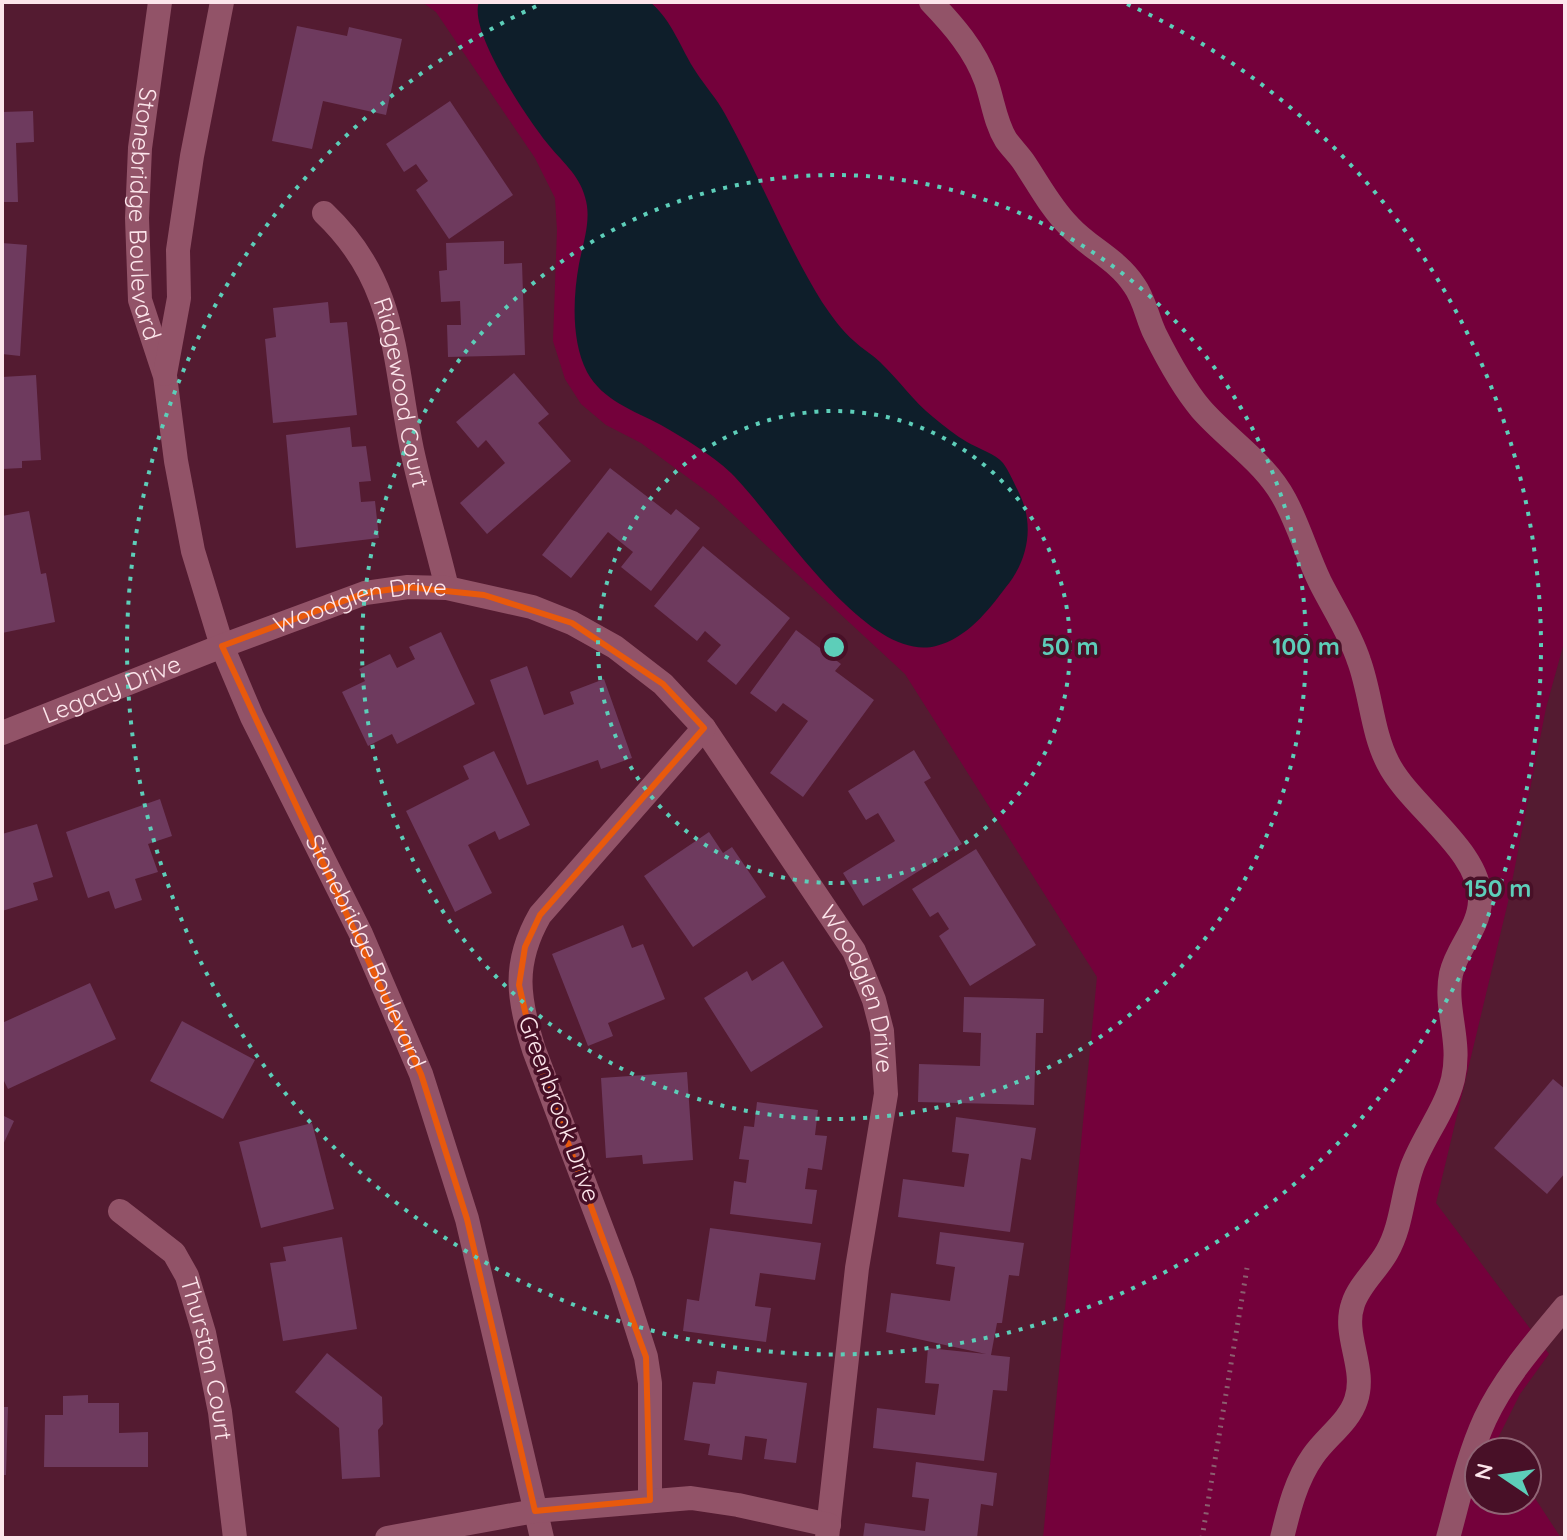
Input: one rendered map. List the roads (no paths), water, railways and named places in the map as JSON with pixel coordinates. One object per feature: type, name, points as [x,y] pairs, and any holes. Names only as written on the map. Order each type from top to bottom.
[{"type":"street","name":"Stonebridge Boulevard","points":[[160,2],[140,148],[137,218],[140,300],[165,376],[176,461],[193,551],[222,646],[252,717],[361,934],[421,1074],[467,1219],[542,1538]]},
{"type":"street","name":"Stonebridge Boulevard","points":[[165,376],[179,298],[178,250],[192,156],[222,2]]},
{"type":"street","points":[[931,2],[955,27],[972,53],[985,79],[994,114],[1006,139],[1056,211],[1072,230],[1109,256],[1135,285],[1145,304],[1153,332],[1199,406],[1259,465],[1284,497],[1321,584],[1358,657],[1388,763],[1409,793],[1465,857],[1481,895],[1479,914],[1469,938],[1455,959],[1450,978],[1457,1038],[1452,1084],[1410,1171],[1389,1249],[1351,1307],[1350,1322],[1359,1368],[1355,1403],[1314,1454],[1301,1476],[1282,1538]]},
{"type":"street","name":"Ridgewood Court","points":[[324,213],[348,236],[384,301],[393,334],[413,450],[447,588]]},
{"type":"street","name":"Woodglen Drive","points":[[222,646],[365,593],[408,587],[447,588],[532,607],[572,623],[615,647],[663,684],[704,728],[854,951],[874,1000],[882,1031],[886,1094],[857,1268],[828,1532],[738,1505],[691,1498],[535,1511],[387,1538]]},
{"type":"street","name":"Legacy Drive","points":[[2,733],[222,646]]},
{"type":"street","name":"Greenbrook Drive","points":[[650,1500],[650,1383],[646,1357],[622,1282],[534,1050],[522,1013],[519,985],[525,947],[540,915],[704,728]]},
{"type":"street","name":"Thurston Court","points":[[120,1211],[174,1253],[187,1276],[204,1333],[220,1412],[235,1538]]},
{"type":"street","points":[[1448,1538],[1475,1443],[1486,1416],[1501,1390],[1565,1307]]},
{"type":"water","points":[[479,2],[650,2],[658,9],[725,114],[796,256],[833,317],[926,411],[958,436],[1000,460],[1012,478],[1027,517],[1024,554],[1014,577],[967,630],[936,646],[909,646],[881,633],[852,611],[824,583],[723,466],[661,425],[610,398],[594,382],[578,347],[575,319],[577,277],[587,222],[585,197],[574,175],[538,131],[501,74],[482,33]]}]
